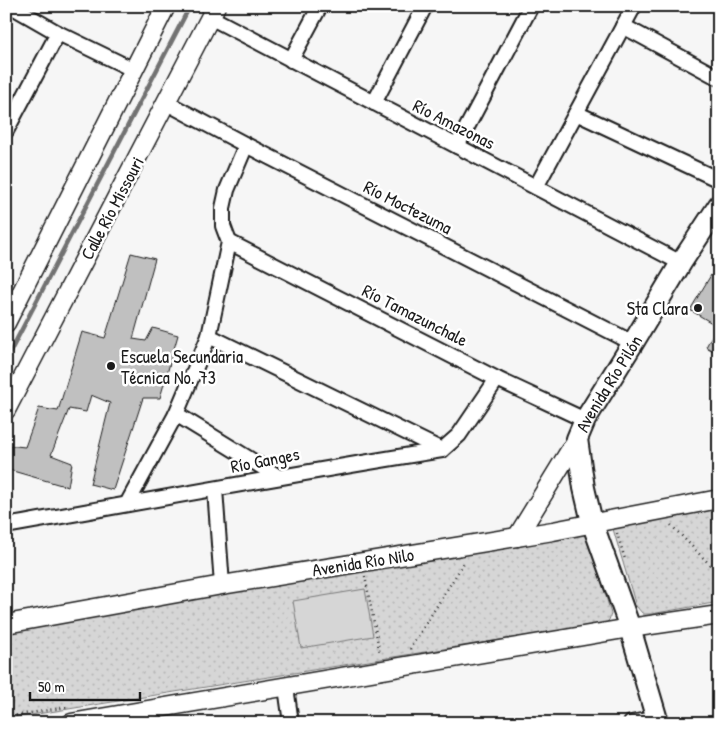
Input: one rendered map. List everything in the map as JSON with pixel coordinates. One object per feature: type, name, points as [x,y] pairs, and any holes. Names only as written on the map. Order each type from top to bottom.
[{"type":"main road","name":"Avenida Río Pilón","points":[[657,721],[630,628],[592,522],[584,488],[577,438],[585,420],[634,343],[681,263],[719,205]]},
{"type":"street","points":[[11,6],[58,33],[134,70]]},
{"type":"street","points":[[6,323],[166,6]]},
{"type":"street","points":[[291,60],[320,6]]},
{"type":"street","points":[[374,103],[425,6]]},
{"type":"street","points":[[457,146],[530,6]]},
{"type":"street","points":[[536,187],[634,6]]},
{"type":"street","name":"Río Amazonas","points":[[213,12],[291,60],[681,263]]},
{"type":"street","name":"Calle Río Missouri","points":[[6,410],[213,12]]},
{"type":"street","points":[[623,26],[719,78]]},
{"type":"street","points":[[6,131],[58,33]]},
{"type":"street","name":"Río Moctezuma","points":[[167,103],[246,146],[634,343]]},
{"type":"street","points":[[576,113],[719,180]]},
{"type":"street","points":[[127,504],[176,414],[209,336],[229,242],[223,226],[223,208],[227,190],[246,146]]},
{"type":"street","name":"Río Tamazunchale","points":[[229,242],[497,378],[585,420]]},
{"type":"street","points":[[209,336],[442,450],[460,435],[497,378]]},
{"type":"street","points":[[176,414],[277,476]]},
{"type":"street","points":[[517,537],[577,438]]},
{"type":"street","name":"Río Ganges","points":[[6,526],[215,489],[277,476],[442,450]]},
{"type":"street","points":[[215,489],[222,585]]},
{"type":"street","name":"Avenida Río Nilo","points":[[6,624],[222,585],[517,537],[719,499]]},
{"type":"street","points":[[72,723],[630,628],[719,615]]},
{"type":"street","points":[[286,688],[291,723]]},
{"type":"street","points":[[631,723],[657,721]]},
{"type":"path","points":[[668,523],[719,574]]},
{"type":"path","points":[[616,529],[626,563]]},
{"type":"path","points":[[408,651],[466,560]]},
{"type":"path","points":[[364,570],[380,656]]},
{"type":"shaded area","points":[[719,504],[719,602],[643,614],[636,606],[613,529],[614,524]]},
{"type":"shaded area","points":[[579,529],[588,533],[611,614],[606,623],[6,719],[6,629]]},
{"type":"shaded area","points":[[365,589],[373,636],[301,648],[293,601]]},
{"type":"building","points":[[131,253],[155,259],[133,339],[146,341],[153,328],[178,335],[160,398],[143,398],[113,490],[90,484],[110,403],[91,395],[86,412],[69,409],[51,455],[72,463],[68,487],[6,469],[6,445],[25,447],[39,408],[58,411],[82,332],[105,338]]},
{"type":"building","points":[[711,275],[719,281],[719,287],[713,297],[719,300],[719,354],[706,347],[717,326],[690,310]]},
{"type":"waterway","points":[[6,360],[190,6]]},
{"type":"place","name":"Sta Clara","points":[[698,308]]},
{"type":"place","name":"Escuela Secundaria Técnica No. 73","points":[[111,366]]}]
